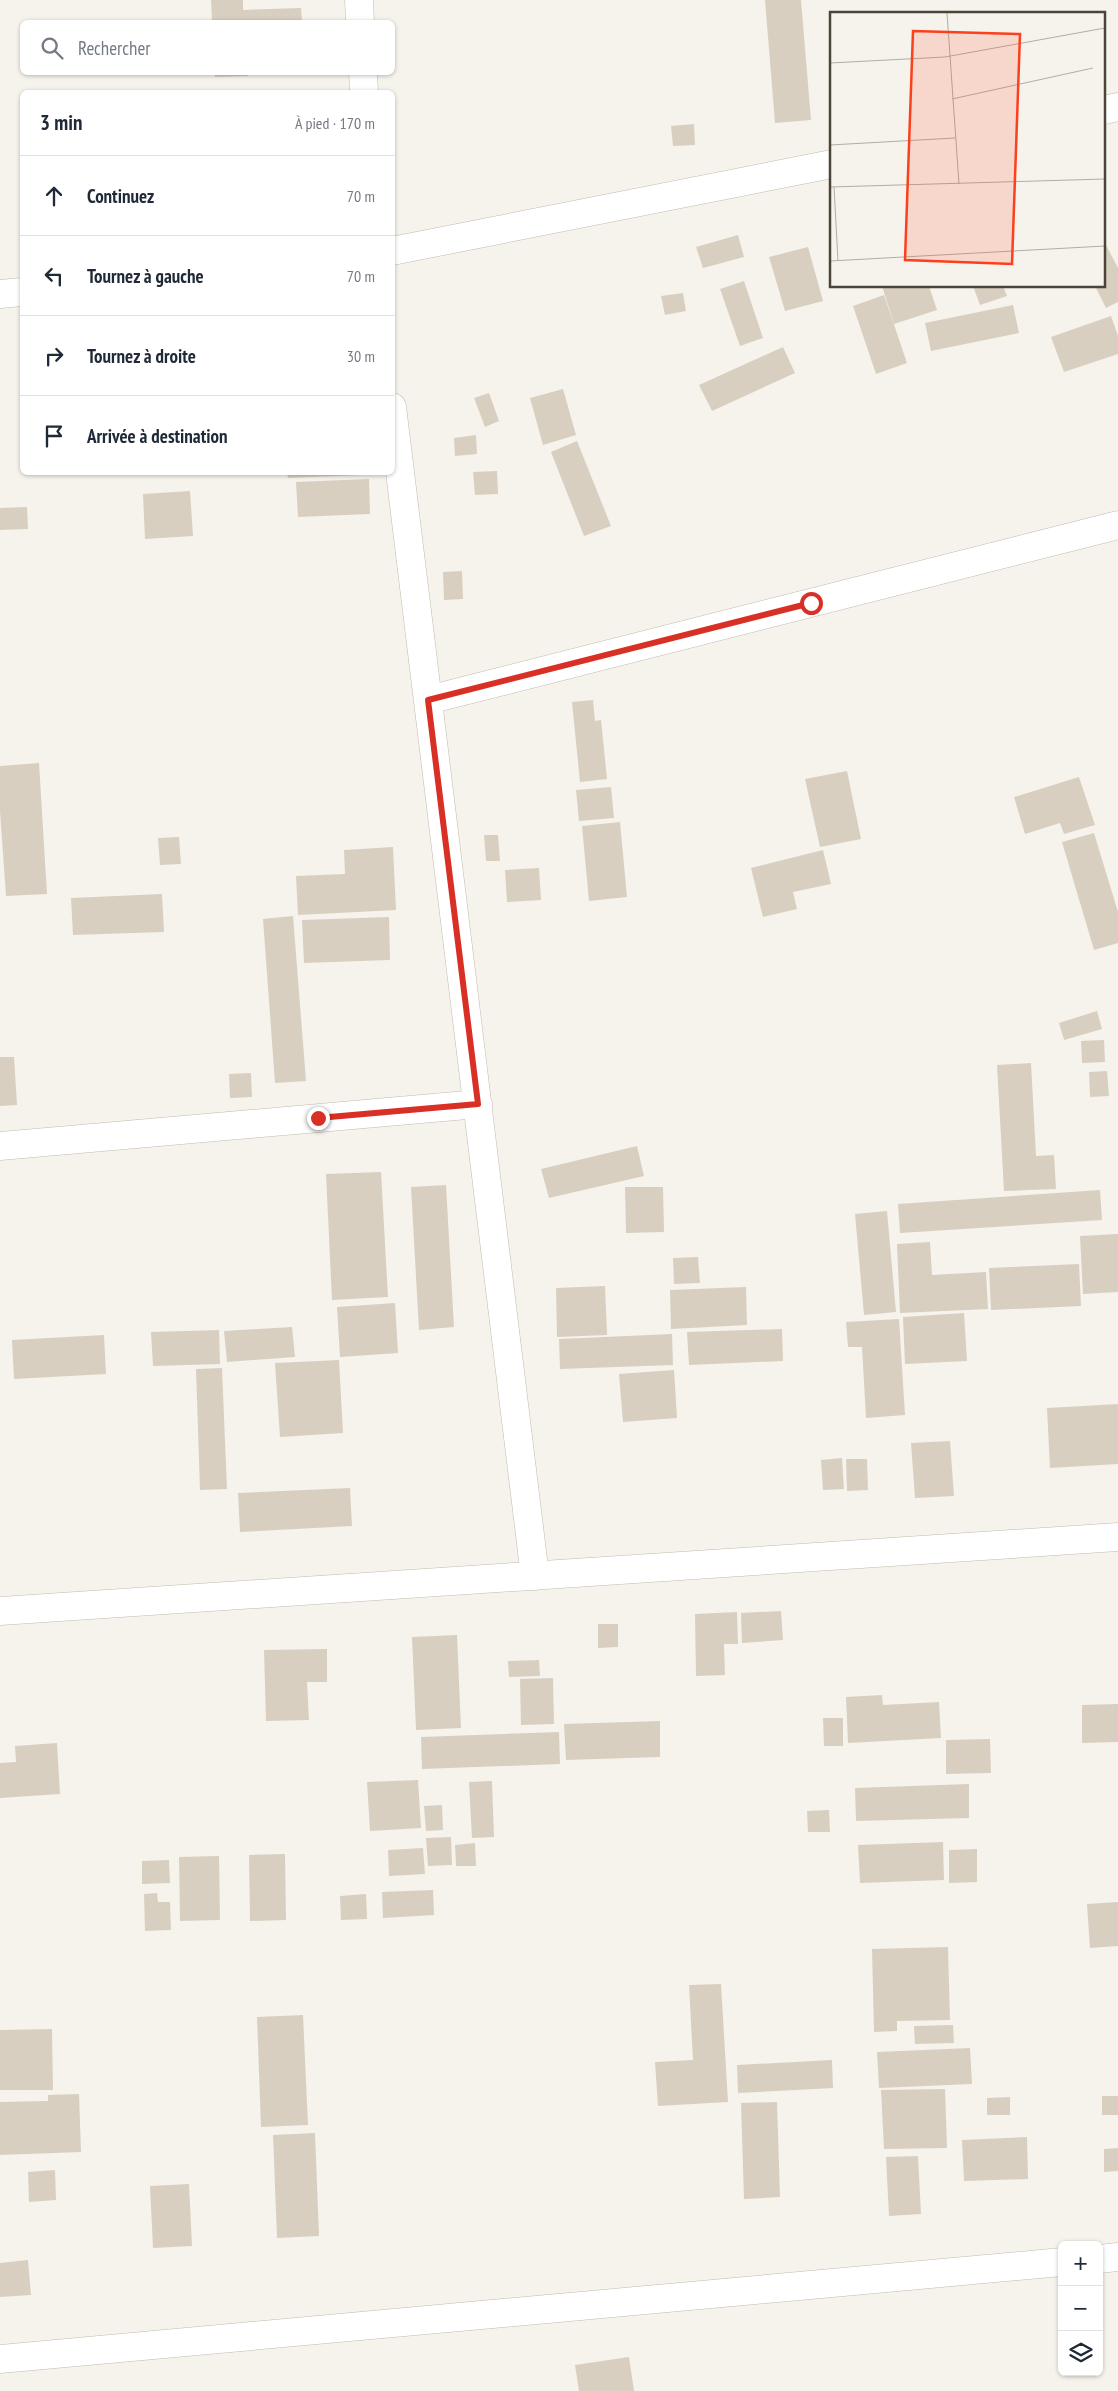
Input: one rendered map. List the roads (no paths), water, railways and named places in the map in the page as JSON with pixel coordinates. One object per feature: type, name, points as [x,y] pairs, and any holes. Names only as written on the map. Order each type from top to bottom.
[{"type":"street","points":[[359,0],[360,20]]},
{"type":"street","points":[[363,75],[364,90]]},
{"type":"street","points":[[395,251],[830,164]]},
{"type":"street","points":[[0,294],[20,292]]},
{"type":"street","points":[[395,431],[535,1576]]},
{"type":"street","points":[[428,700],[1118,525]]},
{"type":"street","points":[[0,1146],[478,1104]]},
{"type":"street","points":[[0,1611],[1118,1537]]},
{"type":"street","points":[[1103,2259],[1118,2257]]},
{"type":"street","points":[[0,2359],[1058,2262]]}]
